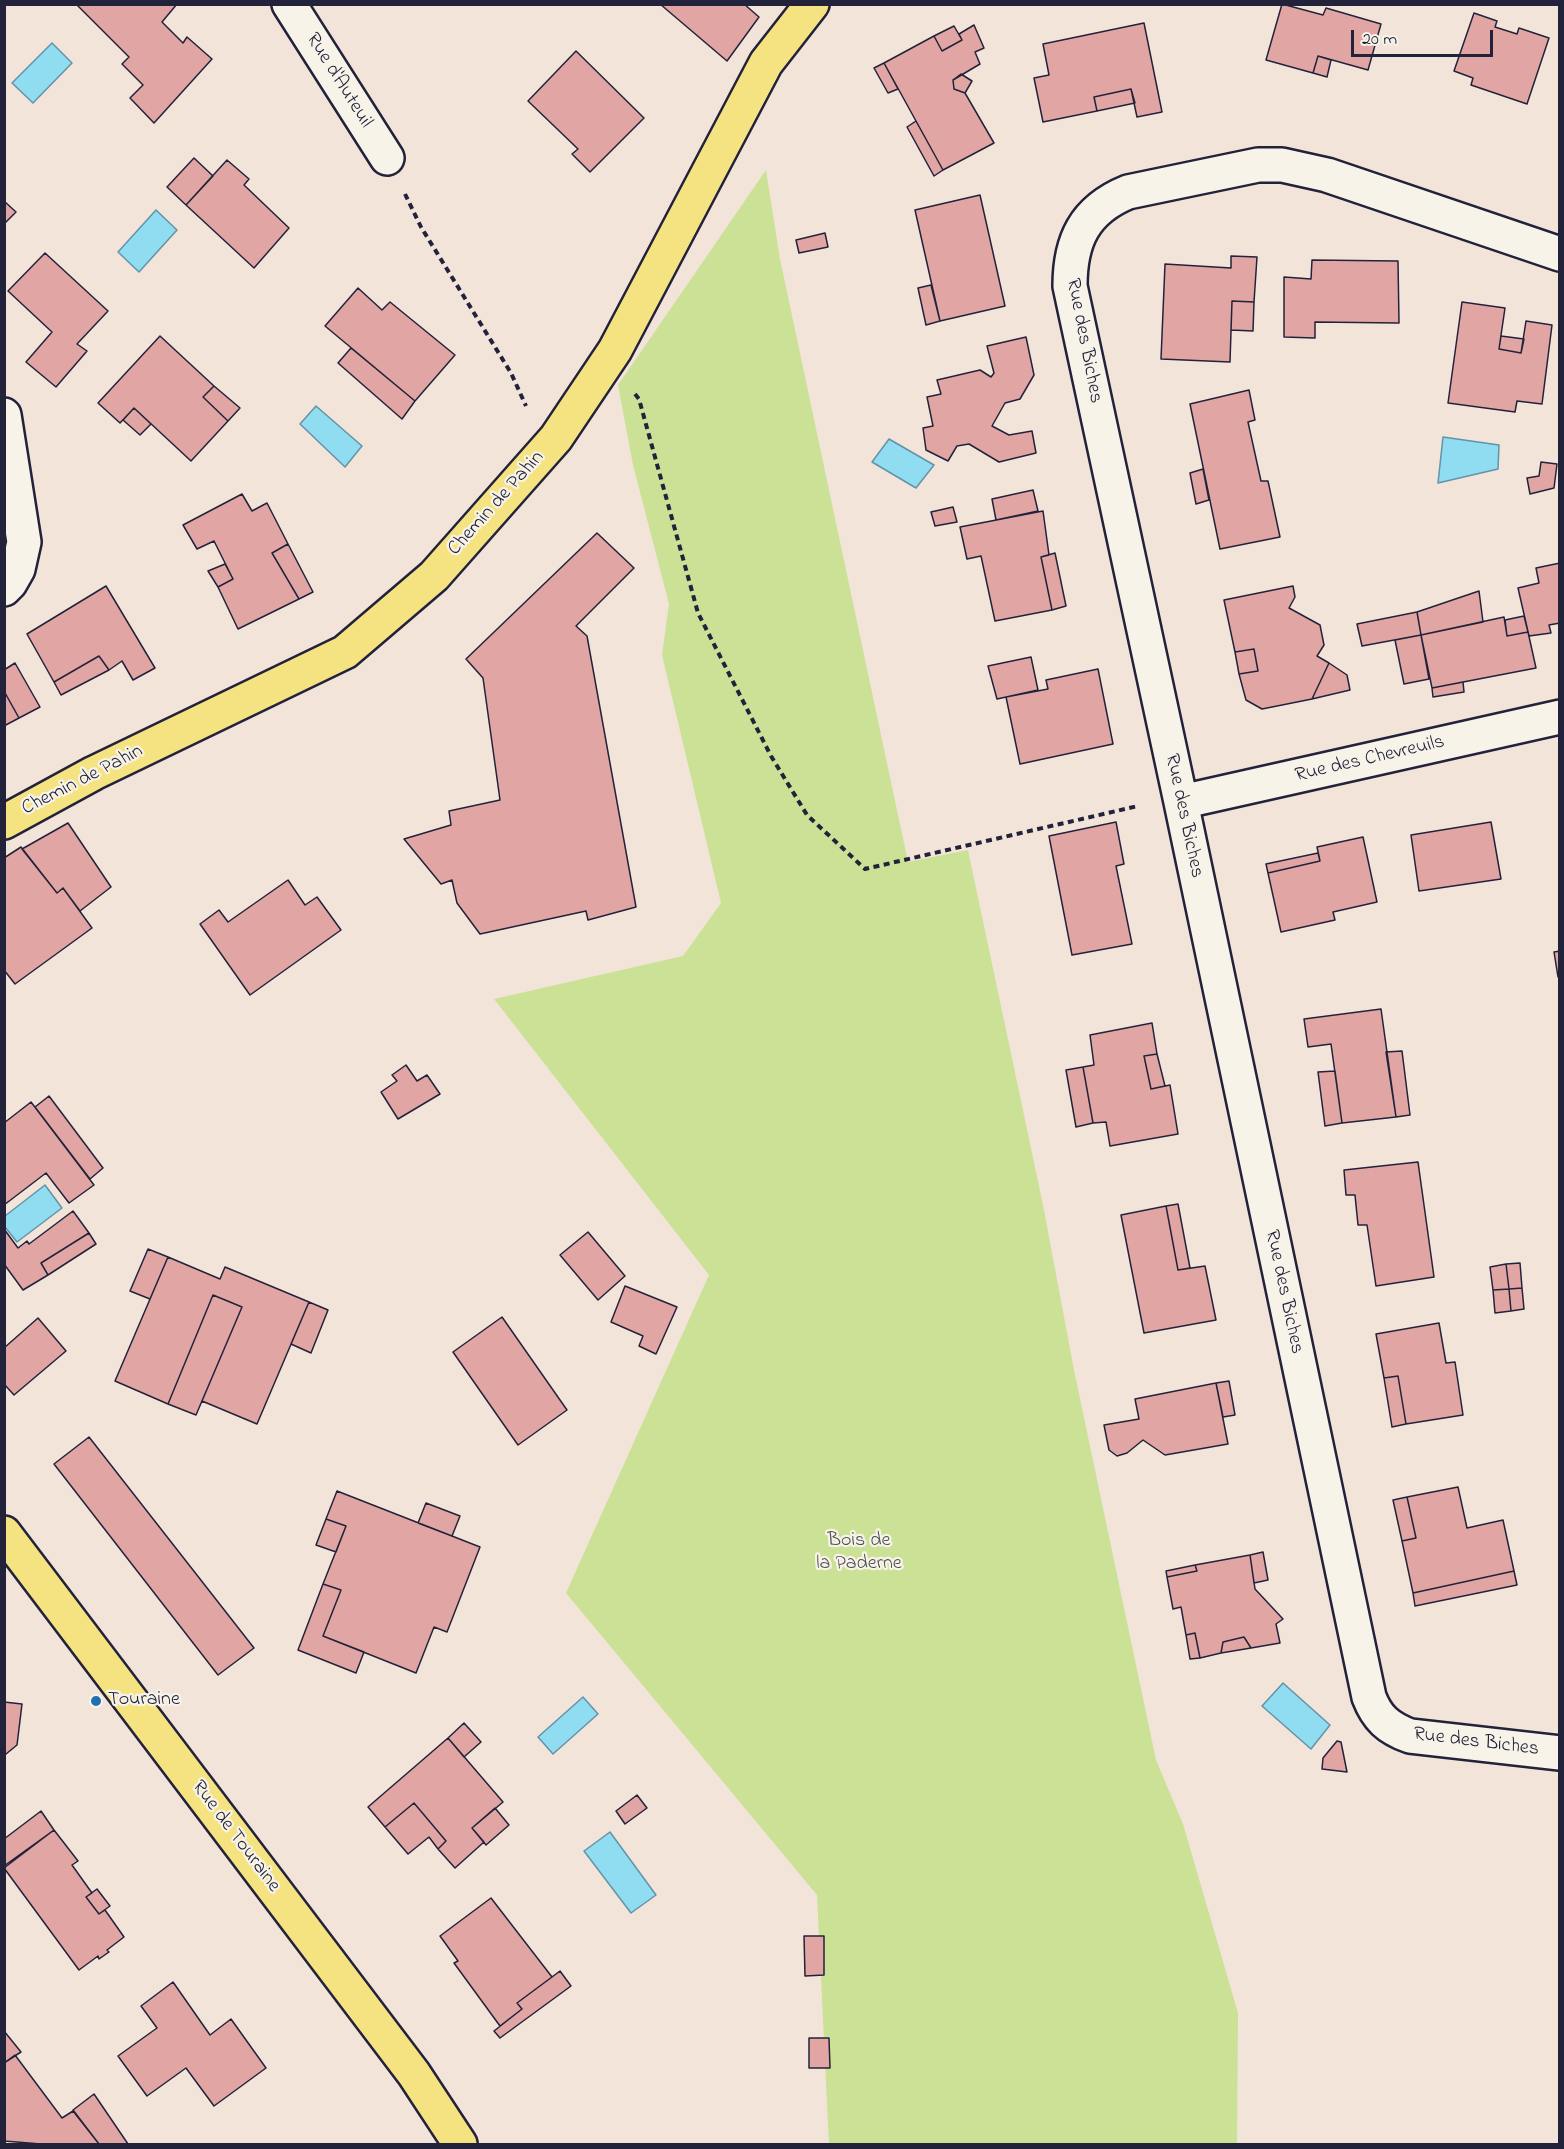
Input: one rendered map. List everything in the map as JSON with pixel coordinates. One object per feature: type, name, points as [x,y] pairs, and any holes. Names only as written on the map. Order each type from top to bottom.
[{"type":"main road","name":"Chemin de Pahin","points":[[4,822],[94,773],[345,651],[434,576],[556,438],[615,350],[766,63],[812,4]]},
{"type":"main road","name":"Rue de Touraine","points":[[4,1533],[414,2074],[460,2145]]},
{"type":"street","name":"Rue d'Auteuil","points":[[289,4],[387,158]]},
{"type":"street","name":"Rue des Biches","points":[[1560,254],[1327,175],[1282,165],[1258,165],[1128,192],[1106,203],[1080,230],[1072,252],[1070,286],[1181,802],[1366,1686],[1372,1705],[1376,1714],[1390,1727],[1410,1736],[1560,1753]]},
{"type":"street","points":[[4,415],[24,542],[18,569],[10,584],[4,589]]},
{"type":"street","name":"Rue des Chevreuils","points":[[1181,802],[1560,717]]},
{"type":"path","points":[[387,158],[421,227],[511,373],[524,400],[526,407],[524,415]]},
{"type":"path","points":[[630,388],[639,399],[698,613],[771,756],[807,815],[865,869],[1148,804],[1181,802]]},
{"type":"green space","name":"Bois de la Paderne","points":[[766,170],[780,259],[908,862],[968,850],[1156,1760],[1183,1824],[1238,2013],[1237,2144],[829,2144],[817,1895],[566,1593],[709,1275],[494,999],[683,956],[721,903],[662,655],[669,604],[633,465],[618,385]]},
{"type":"water","points":[[52,43],[72,63],[33,103],[12,83]]},
{"type":"water","points":[[156,210],[177,230],[139,272],[118,252]]},
{"type":"water","points":[[316,406],[362,446],[345,467],[300,424]]},
{"type":"water","points":[[1443,437],[1499,445],[1498,469],[1438,483]]},
{"type":"water","points":[[889,439],[934,465],[916,488],[872,462]]},
{"type":"water","points":[[45,1185],[62,1208],[17,1242],[5,1227],[5,1216]]},
{"type":"water","points":[[1283,1683],[1330,1725],[1311,1749],[1262,1706]]},
{"type":"water","points":[[583,1697],[598,1714],[553,1754],[538,1737]]},
{"type":"water","points":[[610,1832],[656,1895],[631,1913],[584,1851]]},
{"type":"building","points":[[76,4],[177,4],[162,22],[183,43],[187,37],[212,59],[154,123],[130,98],[143,85],[122,64],[129,57]]},
{"type":"building","points":[[660,4],[744,4],[759,17],[727,61]]},
{"type":"building","points":[[1282,4],[1323,15],[1326,8],[1381,24],[1368,70],[1318,56],[1313,73],[1266,60]]},
{"type":"building","points":[[1474,13],[1497,21],[1495,27],[1517,34],[1519,28],[1549,38],[1527,104],[1471,85],[1473,78],[1454,71]]},
{"type":"building","points":[[1144,23],[1162,112],[1137,117],[1131,89],[1094,97],[1097,111],[1043,122],[1034,78],[1049,75],[1043,44]]},
{"type":"building","points":[[974,25],[984,48],[975,52],[980,64],[953,80],[954,89],[965,93],[994,143],[943,170],[884,63],[934,36],[942,51],[962,40],[959,34]]},
{"type":"building","points":[[954,26],[962,40],[942,51],[934,36]]},
{"type":"building","points":[[576,51],[644,118],[590,172],[572,154],[578,149],[528,101]]},
{"type":"building","points":[[1318,56],[1331,60],[1327,77],[1313,73]]},
{"type":"building","points":[[884,63],[898,89],[888,93],[874,68]]},
{"type":"building","points":[[961,74],[972,81],[965,93],[954,89],[953,80]]},
{"type":"building","points":[[1131,89],[1135,103],[1097,111],[1094,97]]},
{"type":"building","points":[[916,121],[943,170],[934,176],[907,127]]},
{"type":"building","points":[[194,158],[213,176],[186,205],[167,187]]},
{"type":"building","points":[[227,160],[249,179],[244,185],[289,228],[254,268],[186,205]]},
{"type":"building","points":[[980,195],[1005,306],[940,321],[915,210]]},
{"type":"building","points":[[4,201],[16,212],[4,224]]},
{"type":"building","points":[[825,233],[828,247],[799,253],[796,240]]},
{"type":"building","points":[[45,253],[108,311],[77,344],[87,351],[56,387],[26,362],[52,332],[8,291]]},
{"type":"building","points":[[1231,256],[1257,257],[1254,302],[1232,301],[1230,362],[1161,359],[1165,264],[1231,268]]},
{"type":"building","points":[[1312,260],[1398,261],[1399,323],[1315,322],[1315,338],[1284,337],[1284,277],[1311,279]]},
{"type":"building","points":[[931,285],[940,321],[926,325],[918,288]]},
{"type":"building","points":[[358,288],[382,310],[390,302],[455,355],[415,401],[325,326]]},
{"type":"building","points":[[1232,301],[1254,302],[1253,331],[1231,330]]},
{"type":"building","points":[[1462,302],[1505,308],[1499,349],[1521,353],[1526,321],[1552,325],[1542,404],[1517,401],[1515,412],[1448,403]]},
{"type":"building","points":[[160,336],[214,386],[203,397],[228,421],[191,461],[134,408],[120,423],[98,403]]},
{"type":"building","points":[[1501,336],[1524,339],[1521,353],[1499,349]]},
{"type":"building","points":[[1026,337],[1034,375],[1020,399],[1005,403],[992,426],[1009,435],[1032,431],[1036,453],[999,462],[969,444],[957,446],[948,461],[926,450],[923,428],[933,426],[927,397],[941,394],[937,380],[980,370],[991,377],[994,373],[987,346]]},
{"type":"building","points":[[351,348],[415,401],[402,419],[338,363]]},
{"type":"building","points":[[214,386],[240,408],[228,421],[203,397]]},
{"type":"building","points":[[1249,390],[1255,420],[1248,422],[1261,481],[1268,481],[1280,537],[1220,549],[1190,404]]},
{"type":"building","points":[[134,408],[151,424],[140,435],[123,420]]},
{"type":"building","points":[[1541,462],[1557,464],[1554,488],[1530,494],[1527,478],[1539,476]]},
{"type":"building","points":[[1203,469],[1209,500],[1196,504],[1190,473]]},
{"type":"building","points":[[1033,490],[1038,511],[996,520],[992,499]]},
{"type":"building","points":[[242,494],[252,511],[267,503],[288,544],[272,553],[299,599],[238,629],[218,587],[233,579],[214,541],[197,549],[183,525]]},
{"type":"building","points":[[953,507],[957,522],[935,526],[931,512]]},
{"type":"building","points":[[1043,511],[1049,555],[1041,557],[1052,610],[995,621],[981,556],[967,559],[960,527]]},
{"type":"building","points":[[597,533],[634,568],[576,626],[587,636],[636,907],[588,920],[586,911],[480,934],[457,903],[452,880],[441,884],[404,839],[451,825],[449,811],[500,800],[483,678],[466,659]]},
{"type":"building","points":[[288,544],[313,592],[299,599],[272,553]]},
{"type":"building","points":[[1055,553],[1066,606],[1052,610],[1041,557]]},
{"type":"building","points":[[1560,563],[1560,623],[1549,625],[1551,633],[1529,636],[1518,588],[1539,583],[1536,568]]},
{"type":"building","points":[[225,564],[233,579],[218,587],[208,571]]},
{"type":"building","points":[[106,586],[155,668],[133,680],[122,661],[109,670],[99,656],[54,682],[27,634]]},
{"type":"building","points":[[1293,586],[1295,597],[1289,608],[1320,625],[1324,645],[1317,656],[1329,663],[1312,699],[1262,709],[1246,700],[1239,674],[1258,671],[1254,649],[1235,652],[1224,600]]},
{"type":"building","points":[[1479,591],[1483,622],[1421,635],[1417,612]]},
{"type":"building","points":[[1417,612],[1421,635],[1362,646],[1357,624]]},
{"type":"building","points":[[1524,616],[1528,632],[1507,636],[1505,620]]},
{"type":"building","points":[[1504,617],[1507,636],[1528,632],[1536,668],[1432,688],[1421,635]]},
{"type":"building","points":[[1421,635],[1429,679],[1404,684],[1395,640]]},
{"type":"building","points":[[1254,649],[1258,671],[1239,674],[1235,652]]},
{"type":"building","points":[[99,656],[109,670],[61,695],[54,682]]},
{"type":"building","points":[[1031,657],[1038,690],[997,699],[988,666]]},
{"type":"building","points":[[15,663],[40,707],[19,718],[4,691],[4,670]]},
{"type":"building","points":[[1329,663],[1347,675],[1350,690],[1312,699]]},
{"type":"building","points":[[1098,669],[1113,744],[1020,764],[1006,697],[1048,689],[1046,680]]},
{"type":"building","points":[[1463,682],[1464,692],[1433,697],[1432,688]]},
{"type":"building","points":[[4,691],[19,718],[4,726]]},
{"type":"building","points":[[1116,822],[1124,864],[1116,866],[1132,944],[1072,955],[1049,836]]},
{"type":"building","points":[[1491,822],[1501,879],[1419,891],[1411,835]]},
{"type":"building","points":[[68,823],[111,887],[80,911],[63,888],[57,893],[22,849]]},
{"type":"building","points":[[1363,837],[1377,902],[1333,912],[1335,920],[1281,932],[1268,873],[1320,861],[1317,847]]},
{"type":"building","points":[[21,847],[57,893],[63,888],[92,928],[15,984],[4,970],[4,858]]},
{"type":"building","points":[[1318,853],[1320,861],[1268,873],[1266,864]]},
{"type":"building","points":[[288,880],[305,905],[317,897],[341,930],[250,995],[200,924],[219,910],[228,922]]},
{"type":"building","points":[[1560,951],[1560,976],[1558,977],[1554,952]]},
{"type":"building","points":[[1381,1009],[1396,1117],[1342,1123],[1331,1044],[1308,1047],[1304,1019]]},
{"type":"building","points":[[1152,1023],[1157,1054],[1144,1056],[1151,1089],[1170,1085],[1178,1134],[1110,1146],[1106,1122],[1093,1123],[1083,1067],[1094,1065],[1090,1035]]},
{"type":"building","points":[[1402,1051],[1410,1115],[1396,1117],[1386,1052]]},
{"type":"building","points":[[1157,1054],[1165,1086],[1151,1089],[1144,1056]]},
{"type":"building","points":[[406,1065],[417,1081],[427,1075],[440,1094],[398,1119],[381,1092],[397,1081],[392,1075]]},
{"type":"building","points":[[1083,1067],[1093,1123],[1076,1127],[1066,1070]]},
{"type":"building","points":[[1335,1071],[1342,1123],[1325,1126],[1318,1072]]},
{"type":"building","points":[[49,1096],[103,1168],[90,1179],[35,1107]]},
{"type":"building","points":[[31,1102],[94,1185],[69,1203],[46,1173],[4,1205],[4,1123]]},
{"type":"building","points":[[1418,1162],[1434,1277],[1376,1286],[1367,1225],[1358,1225],[1355,1195],[1346,1195],[1344,1170]]},
{"type":"building","points":[[1178,1204],[1190,1268],[1178,1270],[1166,1206]]},
{"type":"building","points":[[1166,1206],[1178,1270],[1205,1266],[1216,1320],[1144,1333],[1121,1215]]},
{"type":"building","points":[[73,1211],[89,1233],[41,1263],[48,1275],[23,1290],[4,1264],[4,1229],[18,1248],[27,1241],[29,1244]]},
{"type":"building","points":[[588,1232],[625,1276],[598,1300],[560,1255]]},
{"type":"building","points":[[89,1233],[96,1244],[48,1275],[41,1263]]},
{"type":"building","points":[[148,1249],[168,1257],[150,1299],[130,1291]]},
{"type":"building","points":[[168,1257],[220,1279],[225,1267],[309,1302],[257,1424],[202,1401],[242,1307],[213,1295],[168,1404],[115,1381]]},
{"type":"building","points":[[1520,1263],[1522,1288],[1509,1289],[1506,1264]]},
{"type":"building","points":[[1506,1264],[1509,1289],[1493,1290],[1490,1267]]},
{"type":"building","points":[[625,1286],[677,1307],[656,1354],[639,1346],[643,1336],[611,1322]]},
{"type":"building","points":[[1522,1288],[1524,1309],[1511,1311],[1509,1289]]},
{"type":"building","points":[[1509,1289],[1511,1311],[1495,1313],[1493,1290]]},
{"type":"building","points":[[213,1295],[242,1307],[196,1415],[168,1404]]},
{"type":"building","points":[[309,1302],[328,1310],[311,1353],[291,1344]]},
{"type":"building","points":[[502,1317],[567,1410],[518,1445],[453,1352]]},
{"type":"building","points":[[38,1318],[66,1351],[14,1395],[4,1384],[4,1348]]},
{"type":"building","points":[[1439,1323],[1446,1363],[1455,1362],[1463,1415],[1406,1424],[1398,1376],[1384,1378],[1376,1334]]},
{"type":"building","points":[[1398,1376],[1406,1424],[1392,1427],[1384,1378]]},
{"type":"building","points":[[1229,1381],[1235,1415],[1223,1417],[1216,1383]]},
{"type":"building","points":[[1216,1383],[1228,1444],[1165,1455],[1143,1440],[1127,1453],[1117,1456],[1109,1450],[1104,1425],[1139,1419],[1135,1399]]},
{"type":"building","points":[[89,1437],[254,1648],[218,1675],[54,1464]]},
{"type":"building","points":[[1458,1487],[1467,1528],[1503,1520],[1514,1571],[1413,1593],[1402,1541],[1416,1538],[1407,1497]]},
{"type":"building","points":[[337,1491],[480,1547],[447,1632],[434,1627],[416,1673],[323,1636],[341,1590],[323,1584],[346,1526],[326,1519]]},
{"type":"building","points":[[1407,1497],[1416,1538],[1402,1541],[1393,1500]]},
{"type":"building","points":[[426,1503],[460,1516],[452,1536],[418,1523]]},
{"type":"building","points":[[326,1519],[346,1526],[336,1552],[316,1545]]},
{"type":"building","points":[[1263,1552],[1268,1580],[1254,1583],[1250,1555]]},
{"type":"building","points":[[1250,1555],[1255,1589],[1283,1619],[1276,1624],[1280,1643],[1251,1648],[1244,1637],[1223,1642],[1221,1653],[1200,1658],[1195,1633],[1186,1635],[1181,1607],[1173,1609],[1167,1577],[1197,1571],[1195,1565]]},
{"type":"building","points":[[1195,1565],[1197,1571],[1167,1577],[1166,1571]]},
{"type":"building","points":[[1514,1571],[1517,1585],[1415,1606],[1413,1593]]},
{"type":"building","points":[[323,1584],[341,1590],[323,1636],[364,1652],[356,1673],[298,1650]]},
{"type":"building","points":[[1195,1633],[1200,1658],[1190,1659],[1186,1635]]},
{"type":"building","points":[[1244,1637],[1251,1648],[1221,1653],[1223,1642]]},
{"type":"building","points":[[4,1702],[22,1704],[17,1745],[6,1754],[4,1753]]},
{"type":"building","points":[[464,1723],[481,1742],[464,1757],[448,1738]]},
{"type":"building","points":[[448,1738],[503,1802],[472,1828],[484,1842],[455,1868],[438,1849],[446,1841],[414,1803],[385,1827],[368,1807]]},
{"type":"building","points":[[1337,1741],[1341,1742],[1347,1772],[1322,1769],[1323,1758]]},
{"type":"building","points":[[637,1795],[647,1808],[625,1824],[616,1811]]},
{"type":"building","points":[[414,1803],[446,1841],[438,1849],[429,1837],[408,1854],[385,1827]]},
{"type":"building","points":[[495,1808],[509,1825],[486,1845],[472,1828]]},
{"type":"building","points":[[41,1811],[54,1830],[4,1866],[4,1839]]},
{"type":"building","points":[[54,1830],[78,1861],[72,1865],[92,1893],[86,1897],[99,1914],[105,1910],[124,1937],[107,1950],[109,1952],[99,1959],[98,1956],[79,1970],[4,1868]]},
{"type":"building","points":[[97,1889],[110,1906],[99,1914],[86,1897]]},
{"type":"building","points":[[491,1898],[552,1977],[517,2003],[522,2009],[500,2026],[454,1963],[458,1961],[440,1936]]},
{"type":"building","points":[[804,1936],[824,1936],[824,1975],[805,1976]]},
{"type":"building","points":[[560,1971],[571,1986],[500,2038],[494,2031],[522,2009],[517,2003]]},
{"type":"building","points":[[173,1982],[210,2035],[231,2019],[266,2068],[214,2106],[186,2068],[147,2096],[118,2056],[157,2028],[141,2006]]},
{"type":"building","points":[[4,2031],[21,2052],[4,2063]]},
{"type":"building","points":[[809,2038],[829,2038],[830,2068],[809,2068]]},
{"type":"building","points":[[15,2055],[62,2118],[73,2111],[99,2144],[41,2144],[4,2141],[4,2063]]},
{"type":"building","points":[[94,2094],[128,2144],[99,2144],[73,2110]]},
{"type":"place","name":"Touraine","points":[[96,1701]]}]
